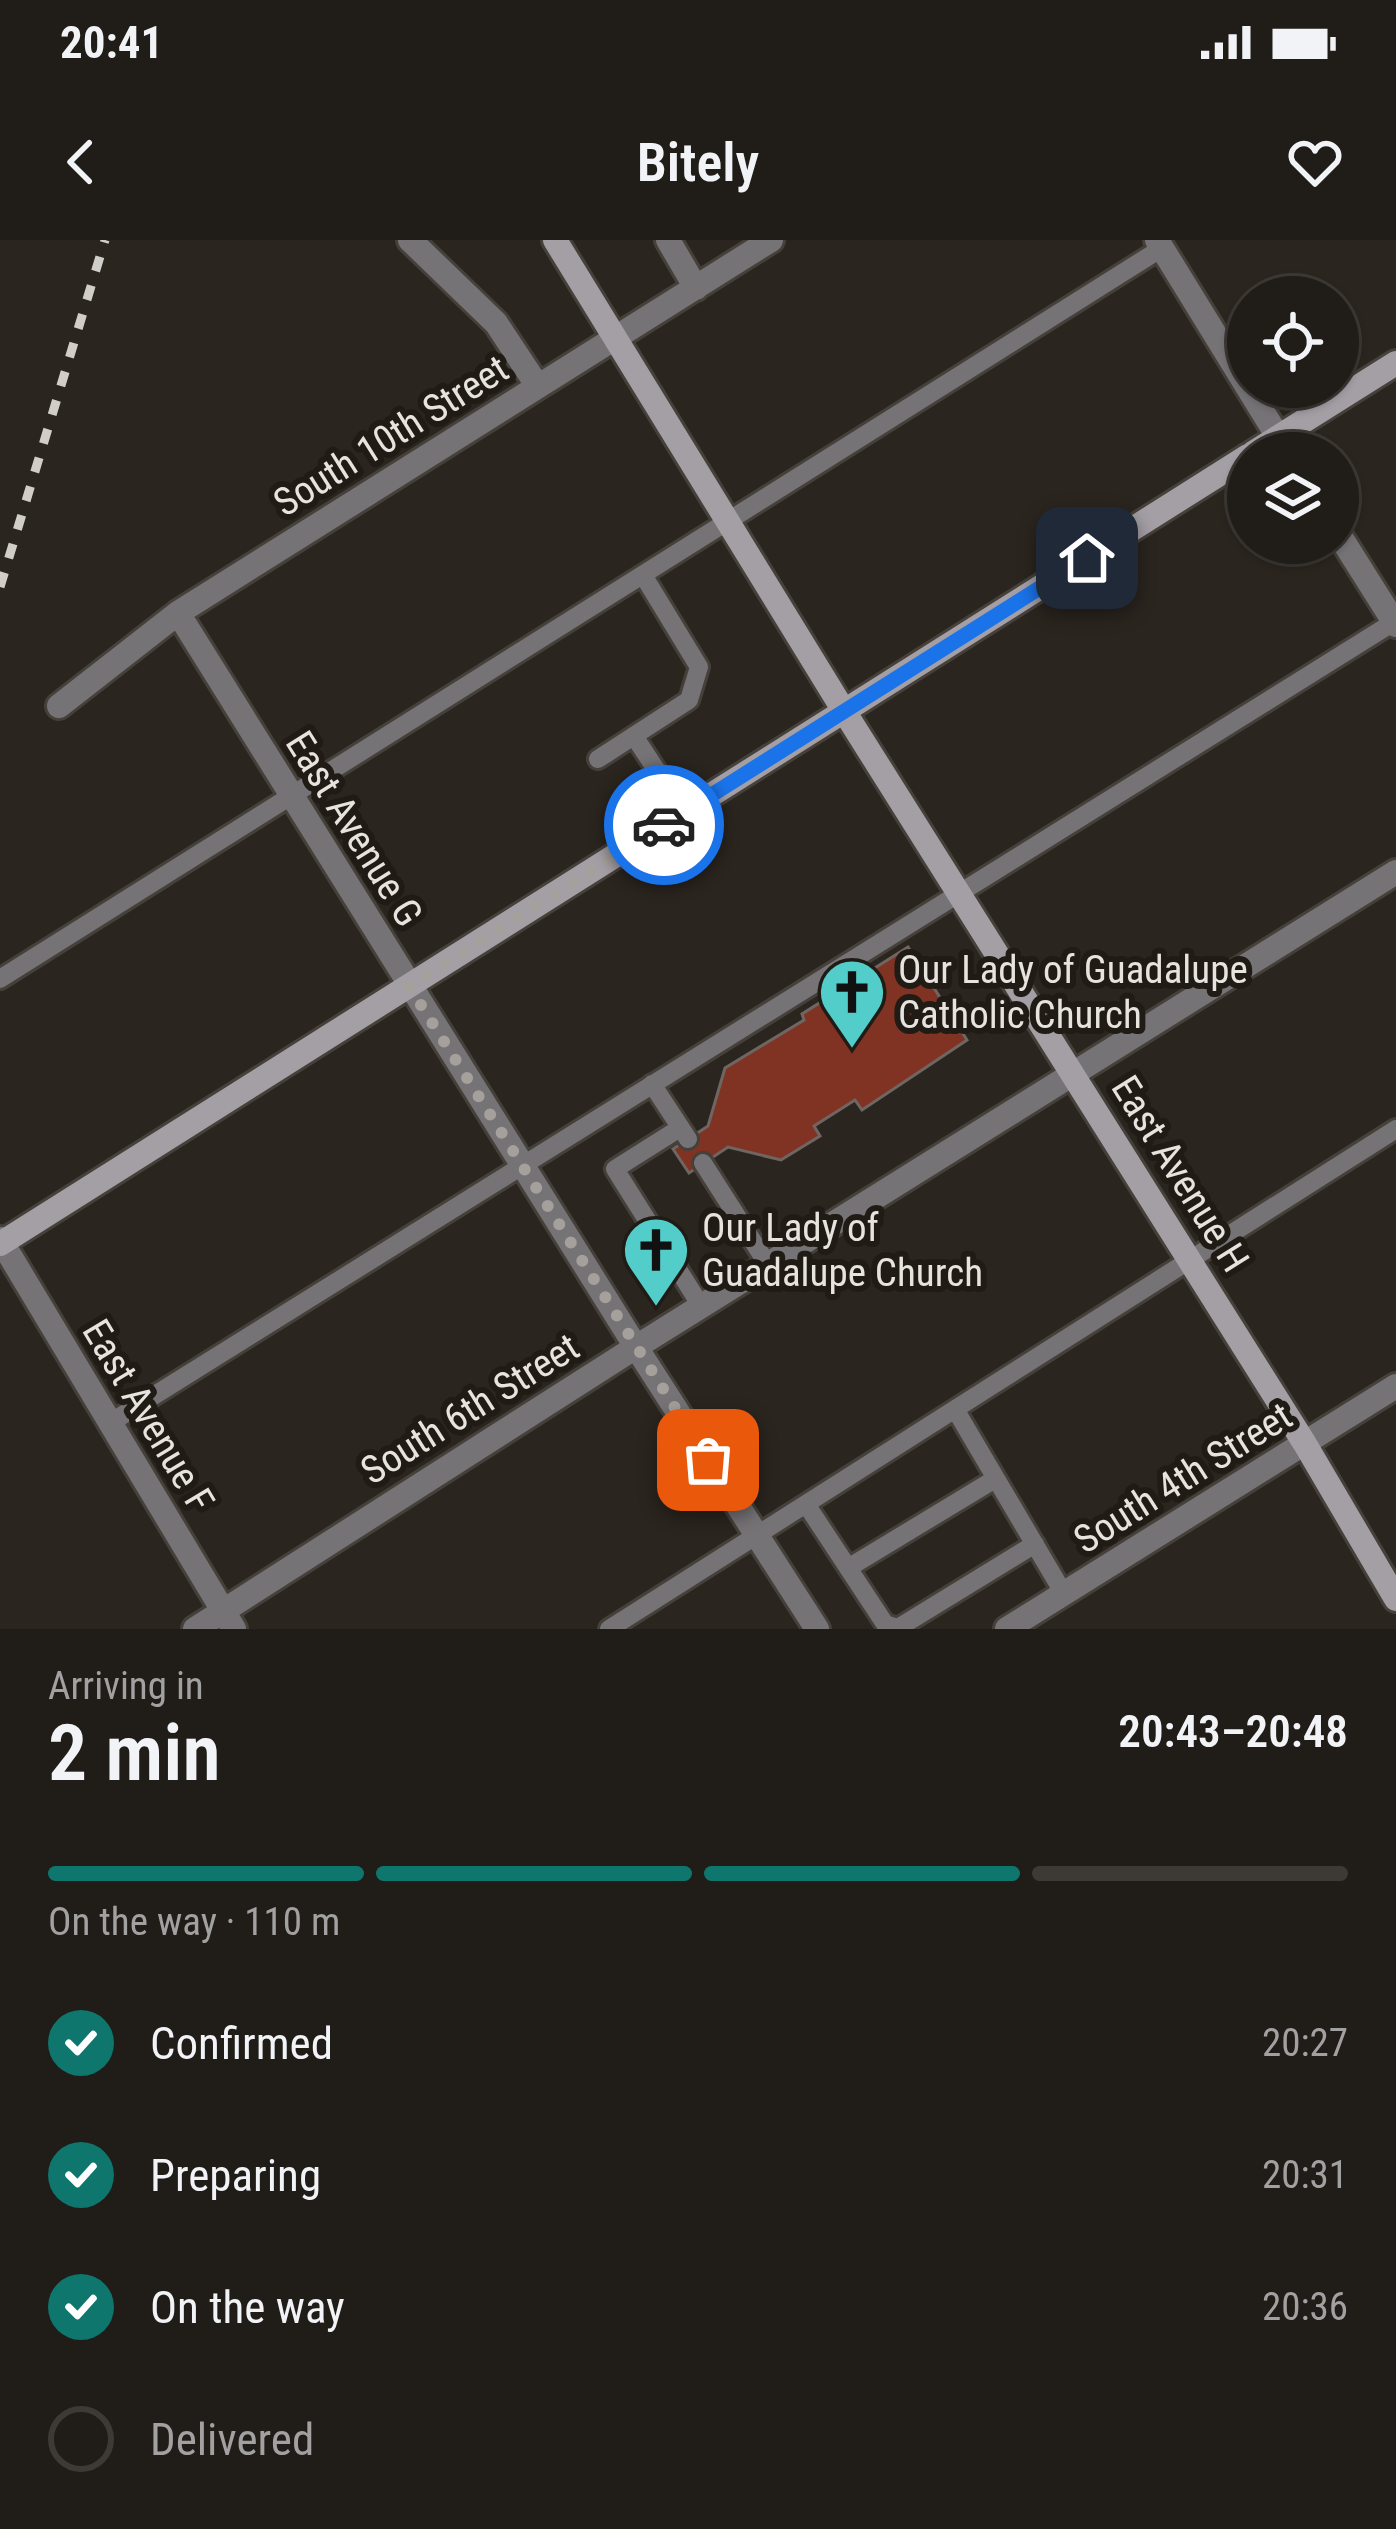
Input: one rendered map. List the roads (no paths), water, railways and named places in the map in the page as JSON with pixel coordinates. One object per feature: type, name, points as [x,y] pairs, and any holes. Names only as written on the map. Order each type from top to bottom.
[{"type":"main road","name":"East Avenue H","points":[[555,240],[844,711],[1305,1444],[1396,1599]]},
{"type":"main road","points":[[1301,432],[1396,363]]},
{"type":"main road","points":[[1,1242],[1227,470]]},
{"type":"street","points":[[410,240],[496,323],[537,386]]},
{"type":"street","points":[[668,240],[697,288]]},
{"type":"street","name":"South 10th Street","points":[[59,706],[178,614],[771,240]]},
{"type":"street","points":[[1160,244],[1275,432]]},
{"type":"street","points":[[1358,564],[1395,623]]},
{"type":"street","name":"East Avenue G","points":[[178,614],[817,1629]]},
{"type":"street","name":"South 6th Street","points":[[195,1629],[228,1619],[636,1347],[1396,872]]},
{"type":"street","name":"East Avenue F","points":[[1,1242],[228,1619]]},
{"type":"street","name":"South 4th Street","points":[[1007,1629],[1396,1386]]},
{"type":"lane","points":[[0,979],[1160,244]]},
{"type":"lane","points":[[598,759],[689,700],[699,667],[644,575]]},
{"type":"lane","points":[[110,1423],[1395,623]]},
{"type":"lane","points":[[634,736],[684,812]]},
{"type":"lane","points":[[652,1084],[684,1134],[615,1169],[701,1306]]},
{"type":"lane","points":[[609,1629],[1396,1130]]},
{"type":"lane","points":[[703,1163],[768,1265]]},
{"type":"lane","points":[[955,1409],[1064,1594]]},
{"type":"lane","points":[[848,1568],[994,1478]]},
{"type":"lane","points":[[806,1504],[885,1624],[898,1628],[1035,1544]]},
{"type":"railway","points":[[0,587],[105,240]]},
{"type":"place","name":"Our Lady of Guadalupe Catholic Church","points":[[852,1051]]},
{"type":"place","name":"Our Lady of Guadalupe Church","points":[[656,1309]]}]
